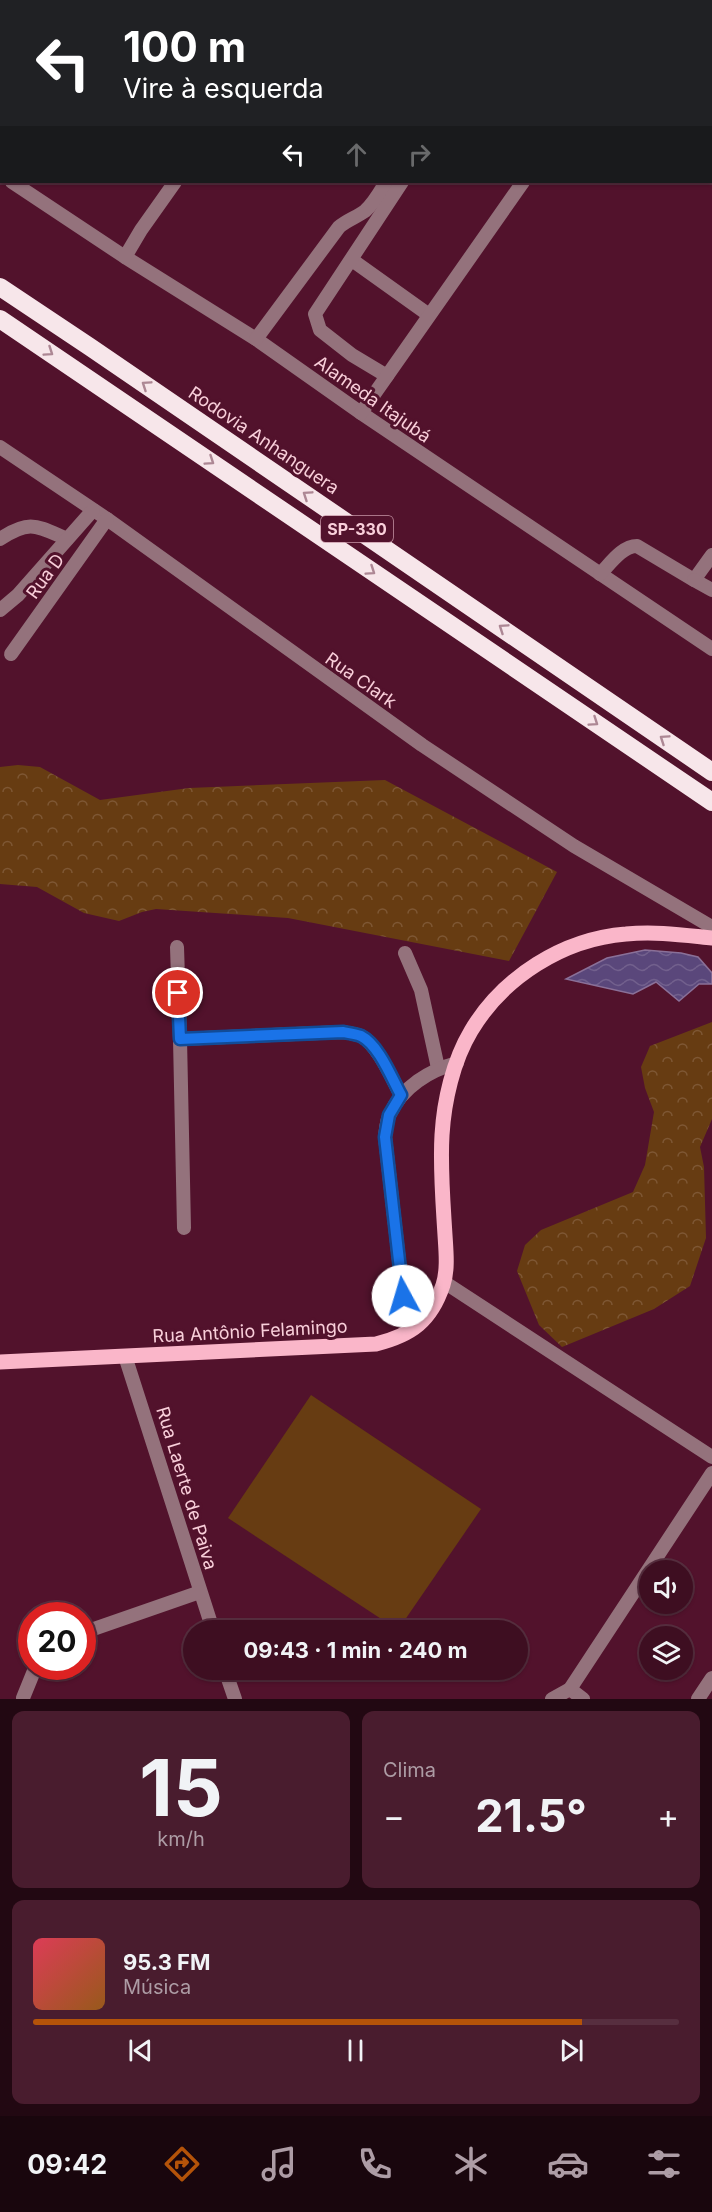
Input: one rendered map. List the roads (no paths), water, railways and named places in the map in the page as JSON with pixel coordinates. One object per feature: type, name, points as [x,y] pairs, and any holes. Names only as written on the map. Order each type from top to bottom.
[{"type":"highway","name":"Rodovia Anhanguera","points":[[0,287],[712,772]]},
{"type":"highway","name":"SP-330","points":[[0,319],[712,802]]},
{"type":"main road","name":"Rua Antônio Felamingo","points":[[0,1362],[376,1344],[395,1339],[411,1331],[434,1306],[444,1282],[446,1255],[442,1136],[446,1102],[457,1063],[470,1032],[492,1002],[522,975],[553,954],[570,946],[624,934],[655,933],[712,938]]},
{"type":"street","name":"Alameda Itajubá","points":[[14,183],[125,257],[256,339],[361,413],[712,649]]},
{"type":"street","points":[[125,257],[174,183]]},
{"type":"street","points":[[256,339],[339,227],[349,219],[363,213],[385,183]]},
{"type":"street","points":[[387,376],[352,355],[320,330],[315,314],[401,183]]},
{"type":"street","points":[[361,413],[522,183]]},
{"type":"street","points":[[352,260],[429,315]]},
{"type":"street","name":"Rua Clark","points":[[0,447],[107,519],[422,745],[574,846],[712,927]]},
{"type":"street","points":[[0,609],[18,595],[93,510]]},
{"type":"street","name":"Rua D","points":[[11,654],[107,519]]},
{"type":"street","points":[[0,538],[31,525],[67,539]]},
{"type":"street","points":[[600,574],[628,547],[637,546],[712,590]]},
{"type":"street","points":[[694,580],[712,555]]},
{"type":"street","points":[[177,947],[184,1228]]},
{"type":"street","points":[[405,953],[421,990],[438,1068]]},
{"type":"street","points":[[180,1039],[343,1032],[360,1035],[369,1041],[378,1053],[401,1095]]},
{"type":"street","points":[[403,1296],[385,1137],[389,1115],[401,1095],[438,1068],[457,1063]]},
{"type":"street","points":[[444,1282],[712,1457]]},
{"type":"street","name":"Rua Laerte de Paiva","points":[[125,1356],[210,1620]]},
{"type":"street","points":[[552,1699],[570,1689],[712,1473]]},
{"type":"street","points":[[96,1629],[200,1592]]},
{"type":"street","points":[[698,1699],[712,1678]]},
{"type":"street","points":[[22,1698],[30,1680]]},
{"type":"street","points":[[228,1680],[235,1699]]},
{"type":"street","points":[[570,1689],[583,1699]]},
{"type":"water","points":[[645,950],[698,957],[712,973],[712,984],[699,984],[679,1001],[656,982],[633,994],[566,979],[607,958]]}]
